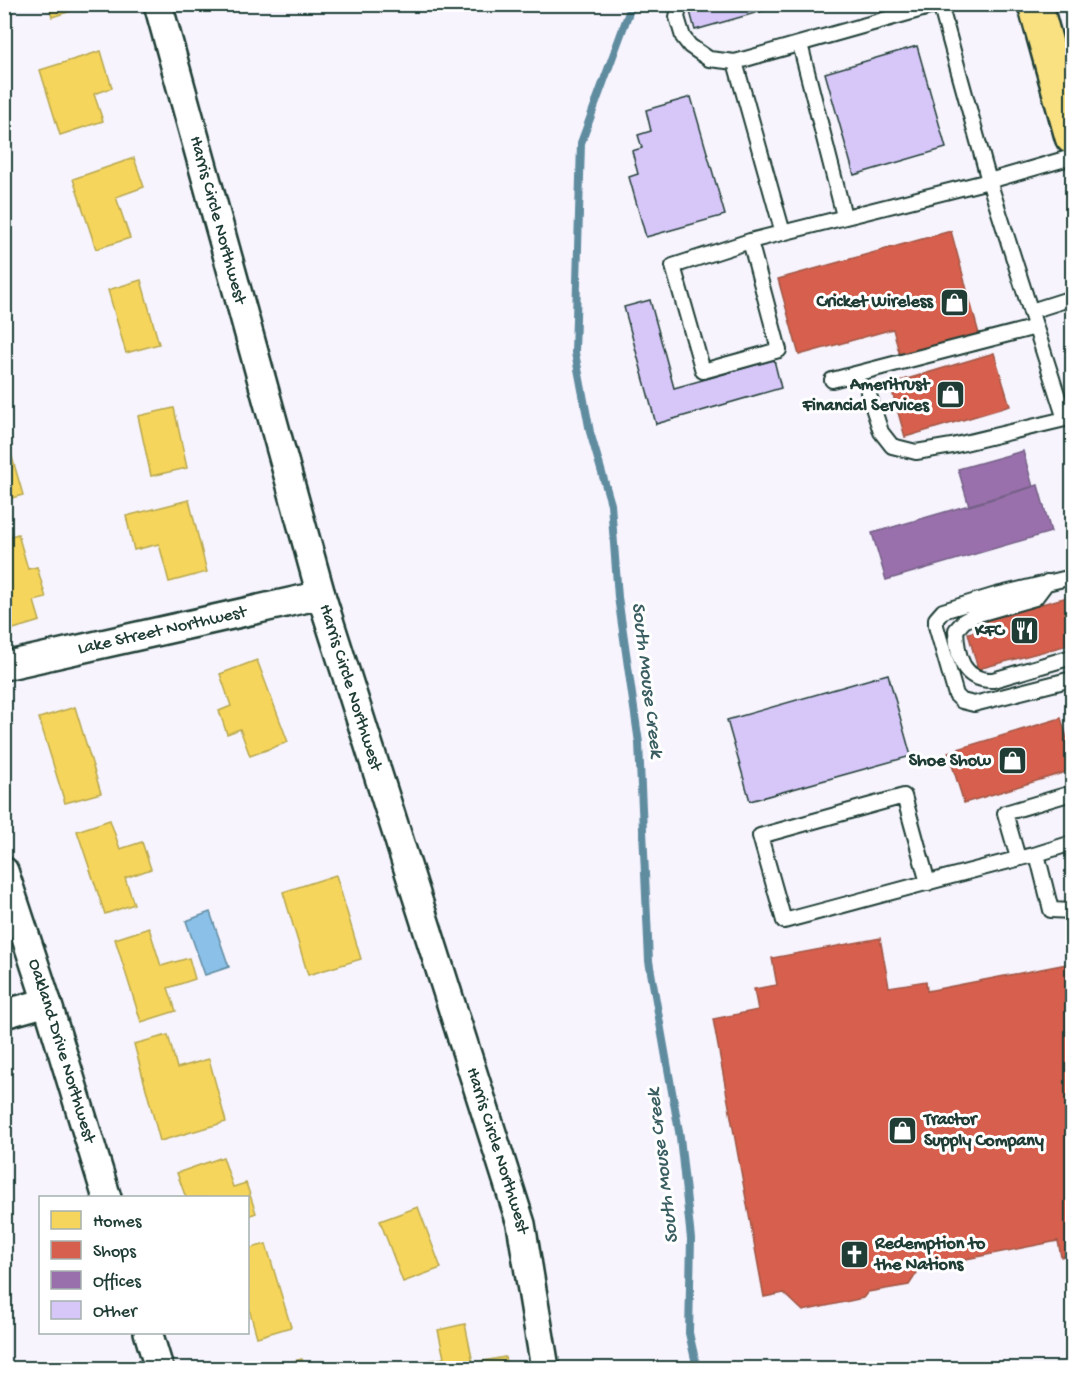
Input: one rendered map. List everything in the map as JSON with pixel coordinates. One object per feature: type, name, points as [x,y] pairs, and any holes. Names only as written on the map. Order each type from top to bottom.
[{"type":"main road","points":[[1035,4],[1072,137]]},
{"type":"street","name":"Harris Circle Northwest","points":[[159,4],[321,595],[521,1224],[545,1368]]},
{"type":"street","name":"Lake Street Northwest","points":[[4,666],[321,595]]},
{"type":"street","name":"Oakland Drive Northwest","points":[[4,871],[107,1196]]},
{"type":"street","points":[[4,1014],[47,1002]]},
{"type":"street","points":[[149,1334],[159,1368]]},
{"type":"lane","points":[[680,4],[677,16],[683,37],[690,45],[709,59],[735,62],[940,4],[989,181],[1036,327],[1069,418],[952,446],[916,452],[892,446],[881,432],[868,392]]},
{"type":"lane","points":[[800,44],[844,216]]},
{"type":"lane","points":[[735,62],[783,233]]},
{"type":"lane","points":[[750,242],[779,350],[703,371],[674,266],[750,242],[844,216],[989,181],[1072,157]]},
{"type":"lane","points":[[1031,311],[1072,298]]},
{"type":"lane","points":[[832,380],[1036,327]]},
{"type":"lane","points":[[1072,577],[943,611],[936,619],[956,695],[962,701],[974,704],[1072,679]]},
{"type":"lane","points":[[1047,582],[1035,598],[975,615],[964,621],[956,630],[963,665],[971,677],[993,680],[1072,657]]},
{"type":"lane","points":[[1018,858],[1005,813],[1072,793]]},
{"type":"lane","points":[[928,883],[904,796],[760,836],[784,921],[928,883],[1018,858],[1037,854],[1072,843]]},
{"type":"lane","points":[[1037,854],[1051,910],[1072,911]]},
{"type":"water","points":[[210,912],[229,967],[205,975],[186,921]]},
{"type":"building: Homes","points":[[49,4],[90,4],[90,5],[52,17]]},
{"type":"building: Homes","points":[[101,51],[112,88],[94,94],[103,121],[60,135],[40,70]]},
{"type":"building: Homes","points":[[134,158],[144,187],[116,197],[130,238],[96,249],[73,179]]},
{"type":"building: Homes","points":[[141,280],[159,344],[126,353],[108,290]]},
{"type":"building: Homes","points":[[174,408],[187,468],[151,476],[138,416]]},
{"type":"building: Homes","points":[[10,450],[23,495],[4,500],[4,451]]},
{"type":"building: Homes","points":[[189,500],[207,572],[169,582],[159,544],[134,550],[126,516]]},
{"type":"building: Homes","points":[[18,534],[28,569],[37,567],[46,598],[34,601],[40,621],[10,630],[4,611],[4,538]]},
{"type":"building: Homes","points":[[257,660],[288,742],[250,756],[240,729],[227,734],[219,711],[231,706],[220,674]]},
{"type":"building: Homes","points":[[75,707],[101,793],[65,803],[39,718]]},
{"type":"building: Homes","points":[[110,820],[120,849],[142,842],[151,869],[125,878],[134,904],[105,914],[77,831]]},
{"type":"building: Homes","points":[[336,875],[361,959],[308,975],[283,892]]},
{"type":"building: Homes","points":[[149,928],[161,966],[189,958],[195,979],[168,988],[176,1011],[141,1022],[115,939]]},
{"type":"building: Homes","points":[[168,1035],[177,1068],[209,1059],[226,1122],[160,1141],[134,1044]]},
{"type":"building: Homes","points":[[223,1157],[233,1187],[246,1183],[256,1213],[249,1216],[249,1196],[185,1196],[177,1173]]},
{"type":"building: Homes","points":[[418,1207],[441,1268],[403,1282],[380,1221]]},
{"type":"building: Homes","points":[[266,1244],[291,1327],[257,1337],[249,1309],[249,1249]]},
{"type":"building: Homes","points":[[465,1324],[473,1363],[505,1357],[507,1368],[427,1368],[426,1361],[444,1358],[438,1330]]},
{"type":"building: Homes","points":[[302,1359],[304,1368],[268,1368]]},
{"type":"building: Shops","points":[[951,231],[979,334],[900,356],[893,329],[799,355],[778,279]]},
{"type":"building: Shops","name":"Ameritrust Financial Services","points":[[994,353],[1010,406],[905,437],[890,384]]},
{"type":"building: Shops","name":"KFC","points":[[1068,597],[1072,614],[1072,644],[978,669],[968,633],[989,628],[986,619]]},
{"type":"building: Shops","name":"Shoe Show","points":[[1061,718],[1072,755],[1072,767],[1066,772],[964,803],[948,752]]},
{"type":"building: Shops","name":"Tractor Supply Company","points":[[880,938],[889,987],[926,981],[927,991],[1072,963],[1072,1255],[1061,1257],[1058,1241],[920,1268],[909,1285],[868,1292],[863,1298],[803,1311],[784,1293],[764,1297],[713,1019],[758,1010],[754,989],[777,985],[772,958]]},
{"type":"building: Offices","points":[[1023,451],[1033,487],[969,506],[958,469]]},
{"type":"building: Offices","points":[[1038,485],[1051,532],[886,580],[872,533]]},
{"type":"building: Other","points":[[688,4],[787,4],[695,30]]},
{"type":"building: Other","points":[[917,46],[946,148],[854,175],[825,73]]},
{"type":"building: Other","points":[[691,97],[725,215],[646,237],[629,177],[638,174],[632,151],[642,148],[638,135],[651,131],[646,110]]},
{"type":"building: Other","points":[[650,300],[674,388],[774,360],[781,388],[656,424],[624,307]]},
{"type":"building: Other","points":[[888,674],[911,756],[750,801],[727,720]]},
{"type":"waterway","name":"South Mouse Creek","points":[[632,4],[581,143],[575,353],[590,432],[611,504],[618,597],[639,743],[649,961],[680,1137],[691,1239],[689,1333],[697,1368]]},
{"type":"place","name":"Cricket Wireless","points":[[954,302]]},
{"type":"place","name":"Ameritrust Financial Services","points":[[950,395]]},
{"type":"place","name":"KFC","points":[[1025,631]]},
{"type":"place","name":"Shoe Show","points":[[1012,761]]},
{"type":"place","name":"Tractor Supply Company","points":[[903,1130]]},
{"type":"place","name":"Redemption to the Nations","points":[[854,1254]]}]
